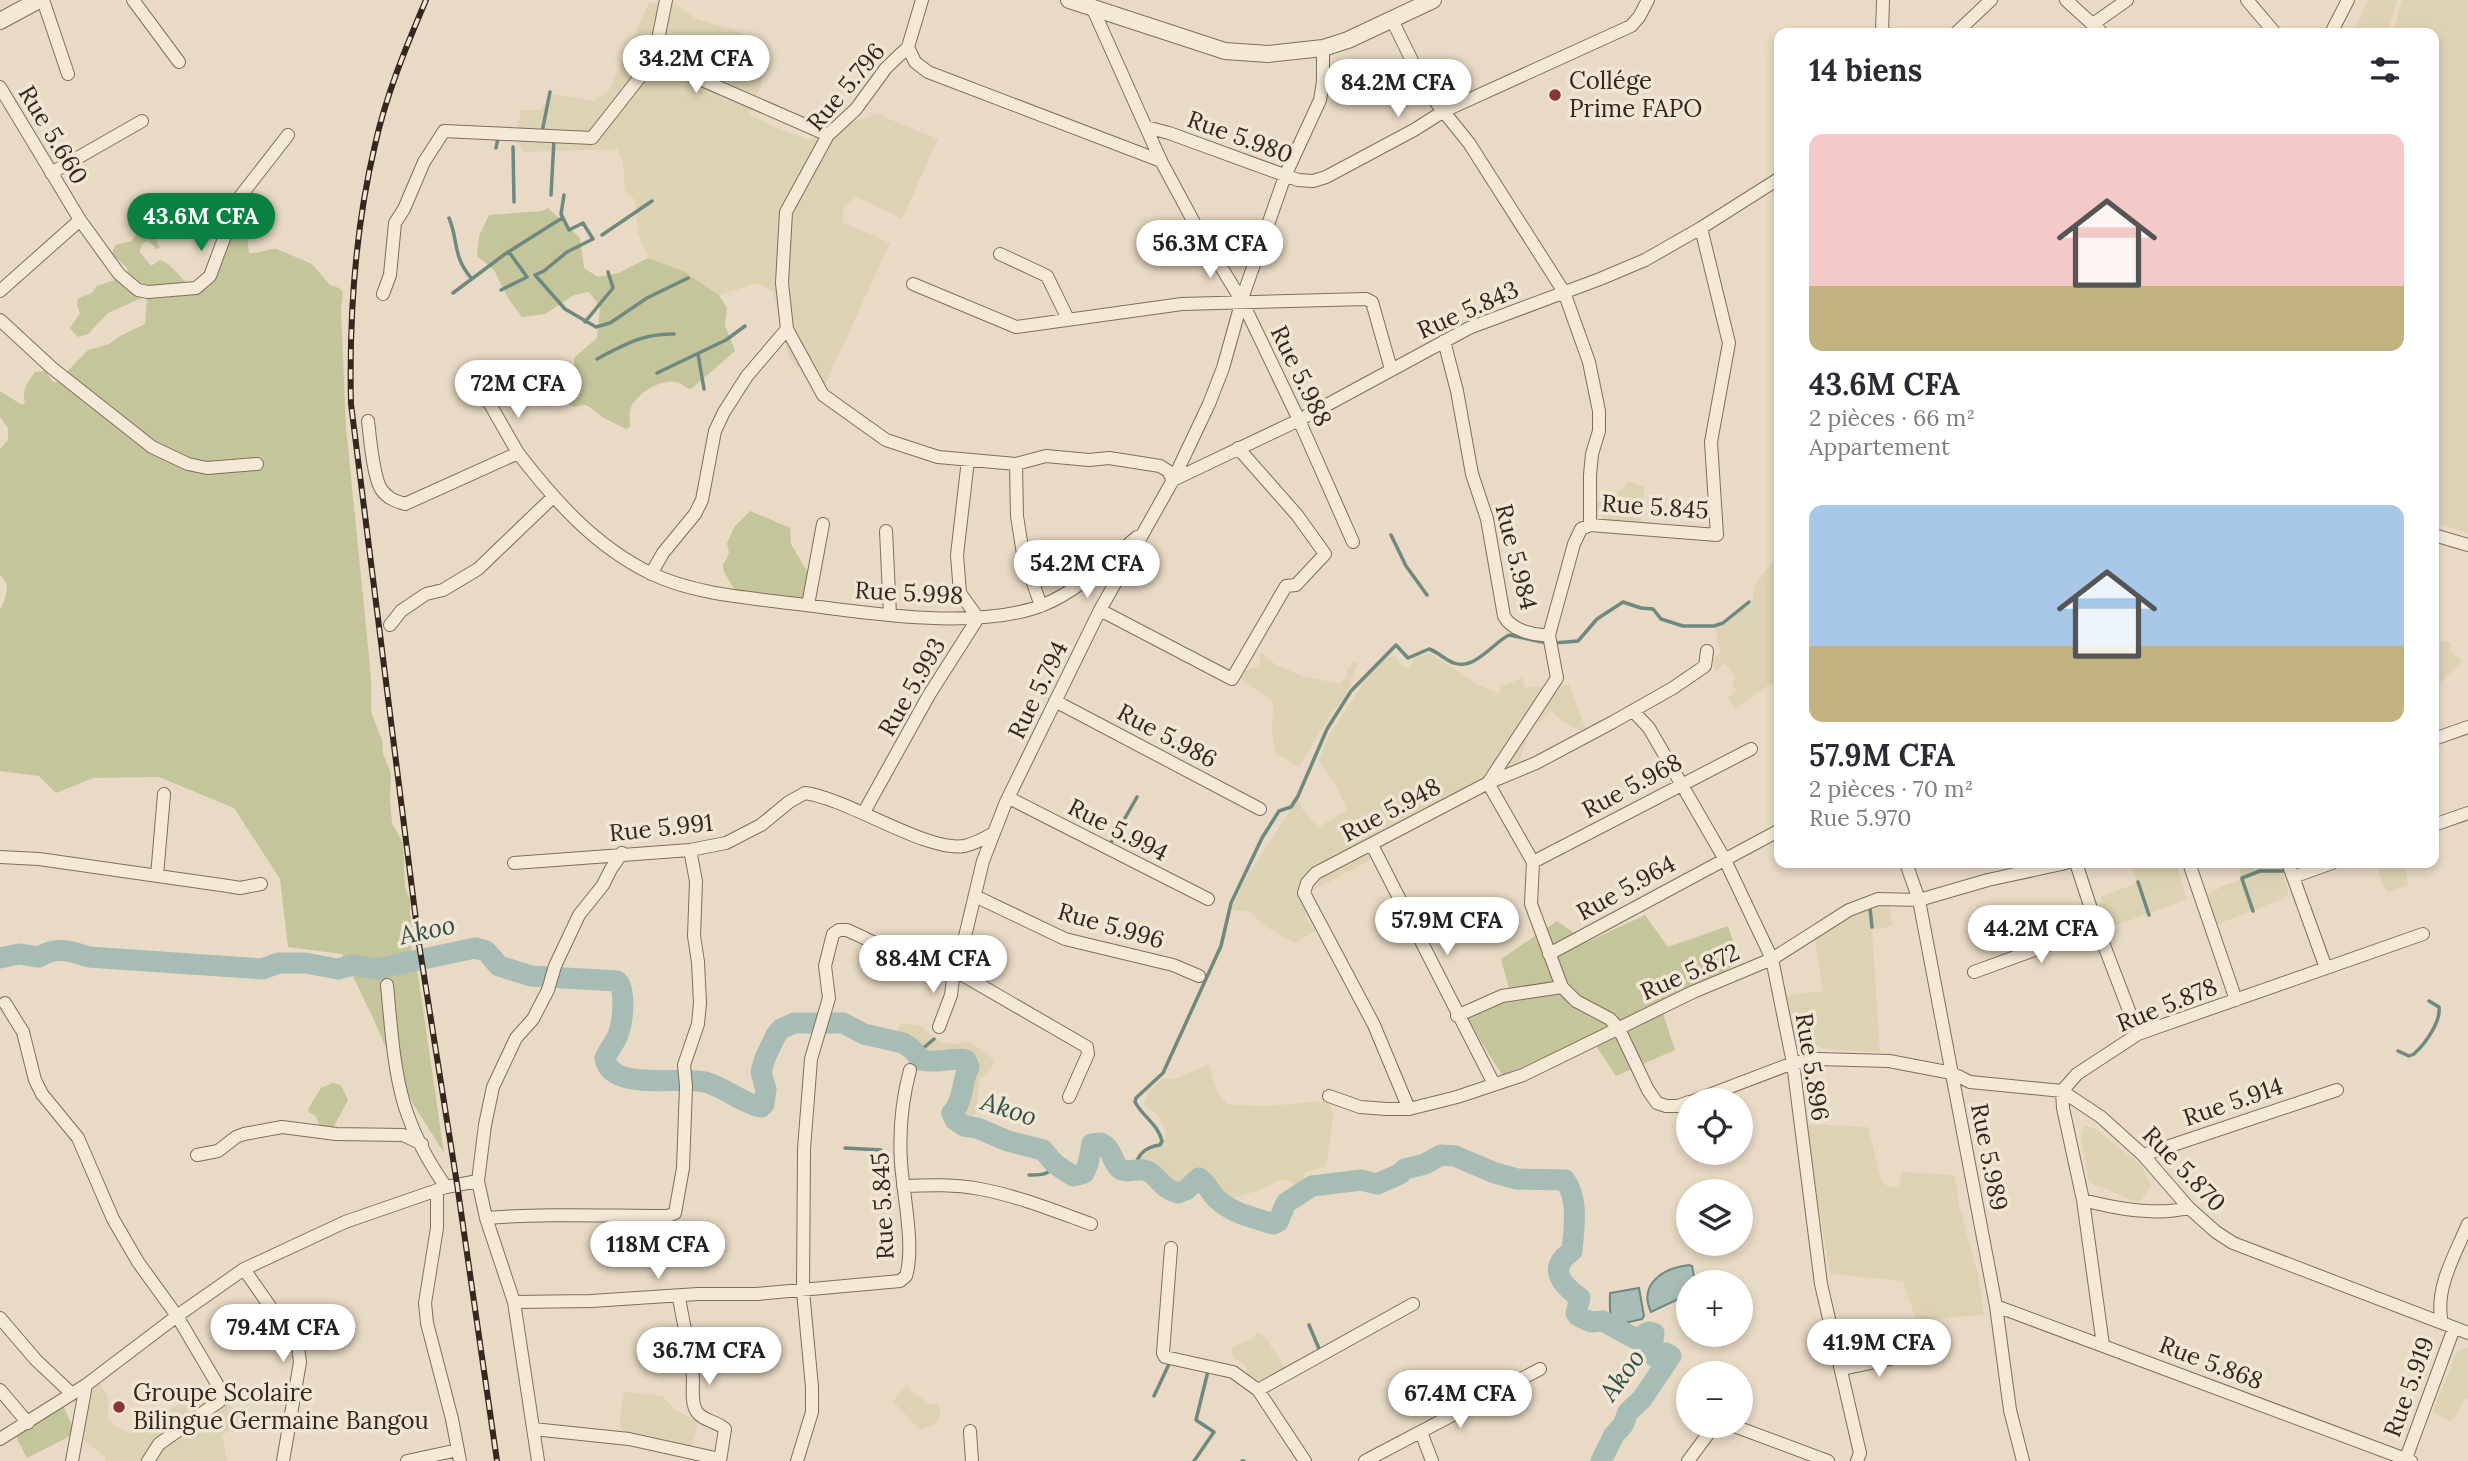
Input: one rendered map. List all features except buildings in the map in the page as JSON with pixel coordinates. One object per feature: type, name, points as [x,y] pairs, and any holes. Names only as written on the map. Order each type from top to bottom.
[{"type":"street","points":[[0,20],[41,0],[68,74]]},
{"type":"street","points":[[133,0],[179,62]]},
{"type":"street","points":[[383,294],[390,275],[395,223],[425,162],[444,131],[592,138],[654,59],[666,0]]},
{"type":"street","name":"Rue 5.796","points":[[922,0],[908,47],[886,68],[856,109],[828,135],[786,212],[782,283],[787,329],[823,396],[886,440],[938,457],[1016,464],[1046,456],[1090,460],[1109,458],[1160,466],[1168,471],[1172,480]]},
{"type":"street","points":[[1069,0],[1225,51],[1268,54],[1323,47],[1392,20],[1433,0]]},
{"type":"street","name":"Rue 5.980","points":[[1146,127],[1305,182],[1326,177],[1444,111],[1631,26],[1648,0]]},
{"type":"street","points":[[1882,28],[1883,0]]},
{"type":"street","points":[[2066,0],[2096,28]]},
{"type":"street","points":[[2098,28],[2127,0]]},
{"type":"street","points":[[2247,0],[2271,28]]},
{"type":"street","points":[[2334,28],[2348,0]]},
{"type":"street","points":[[1961,28],[1985,2]]},
{"type":"street","name":"Rue 5.988","points":[[1092,7],[1161,161],[1242,301],[1300,420],[1353,542]]},
{"type":"street","name":"Rue 5.845","points":[[1392,20],[1427,91],[1469,143],[1564,292],[1589,362],[1599,411],[1599,430],[1592,454],[1590,475],[1590,525],[1717,536],[1712,442],[1729,343],[1701,228]]},
{"type":"street","points":[[908,47],[915,62],[928,72],[1161,161]]},
{"type":"street","name":"Rue 5.794","points":[[955,967],[983,862],[1009,798],[1100,610],[1191,445],[1223,368],[1242,301],[1285,176],[1320,100],[1323,47]]},
{"type":"street","points":[[654,59],[828,135]]},
{"type":"street","name":"Rue 5.660","points":[[0,87],[80,220],[0,291]]},
{"type":"street","points":[[51,173],[142,121]]},
{"type":"street","points":[[80,220],[119,274],[138,290],[148,292],[196,288],[210,276],[239,198],[288,135]]},
{"type":"street","name":"Rue 5.843","points":[[1172,480],[1300,420],[1469,328],[1645,260],[1774,182]]},
{"type":"street","points":[[1000,254],[1047,276],[1068,319]]},
{"type":"street","points":[[913,284],[1016,327],[1182,304],[1370,300],[1391,369]]},
{"type":"street","points":[[0,320],[52,368],[152,447],[188,464],[207,468],[257,464]]},
{"type":"street","points":[[652,574],[663,553],[695,514],[702,500],[715,431],[724,412],[747,376],[787,329]]},
{"type":"street","name":"Rue 5.984","points":[[1444,341],[1457,391],[1472,474],[1487,519],[1504,616],[1514,628],[1549,635],[1574,544],[1581,529],[1590,525]]},
{"type":"street","name":"Rue 5.998","points":[[490,404],[518,453],[575,520],[628,561],[652,574],[701,591],[890,615],[978,618],[1016,613],[1041,606],[1064,595],[1143,532]]},
{"type":"street","points":[[368,421],[380,488],[392,500],[405,504],[518,453]]},
{"type":"street","points":[[1100,610],[1232,679],[1286,586],[1296,586],[1325,554],[1297,515],[1238,448]]},
{"type":"street","points":[[968,460],[957,555],[960,593],[978,618]]},
{"type":"street","points":[[1016,464],[1017,516],[1023,554],[1041,606]]},
{"type":"street","points":[[390,625],[401,611],[426,594],[443,590],[478,569],[553,497]]},
{"type":"street","points":[[808,605],[823,524]]},
{"type":"street","points":[[886,531],[890,615]]},
{"type":"street","points":[[2439,536],[2468,545]]},
{"type":"street","name":"Rue 5.993","points":[[864,812],[929,695],[978,618]]},
{"type":"street","points":[[1549,635],[1557,678],[1488,783],[1533,862],[1531,905],[1562,987],[1576,1001],[1609,1019],[1619,1029],[1657,1103],[1676,1106]]},
{"type":"street","name":"Rue 5.948","points":[[1409,1109],[1374,1025],[1304,893],[1307,883],[1316,873],[1488,783],[1536,763],[1633,711],[1705,666],[1707,652]]},
{"type":"street","name":"Rue 5.986","points":[[1055,701],[1260,808]]},
{"type":"street","name":"Rue 5.896","points":[[1633,711],[1645,723],[1724,858],[1772,960],[1793,1063],[1821,1284],[1860,1453],[1857,1461]]},
{"type":"street","points":[[2439,737],[2468,727]]},
{"type":"street","name":"Rue 5.968","points":[[1533,862],[1751,749]]},
{"type":"street","name":"Rue 5.991","points":[[514,863],[690,850],[726,843],[747,834],[796,796],[805,793],[864,812],[940,844],[962,846],[978,842],[994,833]]},
{"type":"street","points":[[157,876],[164,794]]},
{"type":"street","name":"Rue 5.994","points":[[1009,798],[1208,899]]},
{"type":"street","points":[[2439,823],[2468,813]]},
{"type":"street","name":"Rue 5.964","points":[[1549,954],[1774,833]]},
{"type":"street","points":[[1372,845],[1494,1084]]},
{"type":"street","points":[[486,1218],[598,1213],[617,1217],[673,1214],[683,1168],[685,1058],[698,1024],[700,1003],[694,936],[696,881],[690,850]]},
{"type":"street","points":[[538,1461],[514,1302],[486,1218],[478,1181],[486,1115],[493,1087],[516,1038],[533,1019],[548,990],[555,966],[579,915],[603,885],[622,853]]},
{"type":"street","points":[[0,856],[39,859],[240,888],[261,884]]},
{"type":"street","name":"Rue 5.989","points":[[1908,868],[1919,900],[1996,1306],[2010,1410],[2023,1461]]},
{"type":"street","name":"Rue 5.872","points":[[1329,1096],[1360,1107],[1409,1109],[1457,1097],[1522,1076],[1719,980],[1772,960],[1849,910],[1868,902],[1878,899],[1919,900],[1988,880],[2043,868]]},
{"type":"street","points":[[2078,868],[2138,1034]]},
{"type":"street","points":[[2191,868],[2236,1000]]},
{"type":"street","points":[[2290,868],[2326,968]]},
{"type":"street","points":[[2293,877],[2318,868]]},
{"type":"street","name":"Rue 5.996","points":[[975,897],[1065,939],[1173,965],[1199,976]]},
{"type":"street","points":[[1973,972],[2097,927]]},
{"type":"street","points":[[797,1461],[812,1412],[803,1291],[804,1149],[811,1059],[827,1013],[829,998],[825,966],[833,934],[839,930],[847,930],[922,961],[955,967],[1087,1047],[1088,1054],[1069,1097]]},
{"type":"street","name":"Rue 5.878","points":[[2062,1091],[2077,1074],[2138,1034],[2423,934]]},
{"type":"street","points":[[939,1027],[951,995],[955,967]]},
{"type":"street","points":[[387,985],[395,1061],[405,1106],[442,1189],[425,1303],[427,1323],[459,1456],[407,1461]]},
{"type":"street","points":[[1457,1016],[1502,996],[1562,987]]},
{"type":"street","points":[[5,1003],[23,1032],[35,1080],[42,1094],[78,1138],[113,1219],[138,1262],[177,1316],[222,1392],[223,1398],[159,1444],[148,1461]]},
{"type":"street","name":"Rue 5.870","points":[[1726,1088],[1793,1063],[1818,1059],[1889,1061],[1952,1073],[1970,1082],[2062,1091],[2091,1108],[2143,1155],[2189,1208],[2233,1243],[2468,1333]]},
{"type":"street","name":"Rue 5.845","points":[[803,1291],[890,1283],[900,1281],[906,1276],[909,1256],[900,1134],[902,1105],[910,1070]]},
{"type":"street","name":"Rue 5.914","points":[[2143,1155],[2337,1090]]},
{"type":"street","points":[[2062,1091],[2063,1108],[2084,1200],[2103,1345]]},
{"type":"street","points":[[197,1155],[218,1151],[244,1134],[282,1127],[336,1134],[403,1135],[422,1144]]},
{"type":"street","points":[[0,1439],[86,1385],[244,1269],[345,1222],[442,1189],[478,1181]]},
{"type":"street","points":[[903,1186],[939,1184],[979,1188],[1091,1223]]},
{"type":"street","points":[[2084,1200],[2162,1213],[2189,1208]]},
{"type":"street","name":"Rue 5.919","points":[[2407,1460],[2448,1325],[2439,1310],[2446,1274],[2468,1224]]},
{"type":"street","points":[[1171,1248],[1163,1353],[1165,1357],[1233,1372],[1258,1390],[1305,1461]]},
{"type":"street","points":[[244,1269],[298,1347],[300,1362],[283,1461]]},
{"type":"street","points":[[514,1302],[803,1291]]},
{"type":"street","points":[[533,1429],[629,1439],[720,1460],[725,1429],[697,1412],[693,1404],[692,1362],[679,1297]]},
{"type":"street","points":[[1258,1390],[1413,1304]]},
{"type":"street","name":"Rue 5.868","points":[[1996,1306],[2407,1460]]},
{"type":"street","points":[[0,1318],[36,1360],[71,1393]]},
{"type":"street","points":[[1842,1370],[1909,1355]]},
{"type":"street","points":[[1365,1461],[1541,1369]]},
{"type":"street","points":[[72,1461],[86,1385]]},
{"type":"street","points":[[0,1390],[28,1423]]},
{"type":"street","points":[[970,1431],[972,1461]]},
{"type":"street","points":[[1421,1432],[1432,1461]]},
{"type":"street","points":[[1753,1433],[1828,1461]]},
{"type":"street","points":[[1688,1461],[1705,1438]]},
{"type":"shaded area","points":[[2368,0],[2397,0],[2389,28],[2353,28]]},
{"type":"shaded area","points":[[2402,0],[2468,0],[2468,533],[2439,524],[2439,28],[2394,28]]},
{"type":"shaded area","points":[[673,2],[696,19],[732,29],[761,42],[767,62],[762,83],[749,114],[774,127],[810,140],[828,126],[877,114],[938,139],[902,219],[855,196],[844,207],[842,222],[890,243],[820,395],[789,357],[773,292],[758,283],[719,295],[683,271],[648,258],[638,232],[635,200],[625,192],[623,161],[617,149],[524,152],[515,138],[521,110],[541,110],[553,94],[593,101],[609,90],[649,3]]},
{"type":"shaded area","points":[[1629,481],[1644,487],[1641,529],[1609,521],[1596,511],[1597,502],[1611,499]]},
{"type":"shaded area","points":[[1774,560],[1774,683],[1735,709],[1728,698],[1736,690],[1732,683],[1735,678],[1724,664],[1716,672],[1712,659],[1721,653],[1715,630],[1752,602],[1755,584]]},
{"type":"shaded area","points":[[2439,641],[2451,642],[2450,651],[2461,660],[2439,684]]},
{"type":"shaded area","points":[[1261,652],[1276,665],[1302,676],[1340,684],[1346,678],[1353,662],[1358,663],[1346,695],[1331,714],[1299,767],[1276,753],[1272,734],[1273,702],[1239,677],[1251,668],[1259,667]]},
{"type":"shaded area","points":[[1430,653],[1477,684],[1499,694],[1501,686],[1523,678],[1524,687],[1569,685],[1588,735],[1562,721],[1551,710],[1531,731],[1514,772],[1486,791],[1463,798],[1386,840],[1372,859],[1309,892],[1305,918],[1316,931],[1295,943],[1263,925],[1250,911],[1231,910],[1248,875],[1298,799],[1303,810],[1318,828],[1347,810],[1336,785],[1319,761],[1329,735],[1379,660],[1395,656],[1402,666],[1409,668],[1415,658]]},
{"type":"shaded area","points":[[2132,868],[2178,868],[2187,899],[2109,928],[2099,904],[2102,903],[2101,897],[2137,883]]},
{"type":"shaded area","points":[[2240,868],[2282,868],[2289,893],[2282,899],[2213,926],[2206,896],[2241,880]]},
{"type":"shaded area","points":[[2377,868],[2406,868],[2408,885],[2388,892]]},
{"type":"shaded area","points":[[1889,905],[1892,926],[1872,930],[1880,1052],[1837,1050],[1805,1042],[1790,1030],[1785,996],[1823,991],[1814,932],[1854,913]]},
{"type":"shaded area","points":[[901,1023],[921,1026],[941,1042],[971,1042],[994,1060],[992,1067],[980,1079],[975,1114],[965,1124],[956,1118],[964,1101],[964,1085],[971,1062],[967,1058],[951,1056],[927,1060],[912,1047],[892,1039]]},
{"type":"shaded area","points":[[1209,1064],[1216,1090],[1227,1104],[1267,1106],[1327,1101],[1332,1109],[1333,1119],[1324,1167],[1306,1172],[1300,1187],[1286,1180],[1278,1180],[1261,1190],[1232,1198],[1216,1197],[1205,1176],[1194,1174],[1180,1189],[1173,1189],[1162,1176],[1138,1162],[1148,1147],[1165,1139],[1166,1130],[1158,1115],[1144,1105],[1148,1093],[1162,1078],[1176,1079]]},
{"type":"shaded area","points":[[1805,1124],[1868,1127],[1882,1182],[1889,1187],[1899,1187],[1902,1172],[1955,1177],[1959,1205],[1978,1274],[1984,1315],[1916,1320],[1903,1281],[1830,1274]]},
{"type":"shaded area","points":[[2084,1126],[2094,1128],[2141,1165],[2151,1185],[2141,1201],[2136,1202],[2089,1182],[2081,1136]]},
{"type":"shaded area","points":[[1258,1332],[1265,1337],[1285,1368],[1262,1382],[1247,1373],[1246,1366],[1233,1357],[1231,1348],[1251,1339]]},
{"type":"shaded area","points":[[2468,1348],[2468,1398],[2449,1421],[2433,1413],[2434,1408],[2457,1352]]},
{"type":"shaded area","points":[[98,1381],[108,1396],[108,1421],[129,1434],[138,1431],[212,1382],[244,1423],[222,1435],[227,1461],[105,1461],[106,1458],[78,1435],[90,1387]]},
{"type":"shaded area","points":[[907,1387],[928,1403],[938,1405],[941,1411],[936,1424],[920,1430],[893,1402]]},
{"type":"shaded area","points":[[624,1392],[662,1396],[674,1409],[698,1422],[692,1445],[689,1447],[642,1439],[621,1430]]},
{"type":"green space","points":[[548,208],[580,238],[584,268],[598,277],[619,273],[648,258],[683,271],[719,295],[727,308],[725,325],[735,351],[691,389],[670,381],[642,393],[633,404],[630,427],[626,429],[602,417],[590,407],[574,407],[519,381],[537,371],[540,377],[558,377],[574,369],[574,358],[597,338],[600,307],[589,292],[574,295],[545,314],[522,317],[508,298],[494,270],[477,256],[479,236],[489,215],[542,211]]},
{"type":"green space","points":[[225,220],[235,220],[246,228],[249,253],[277,249],[312,264],[330,285],[343,292],[341,312],[346,427],[371,677],[371,712],[391,773],[392,823],[403,843],[405,888],[410,899],[410,915],[415,930],[411,951],[418,975],[444,1153],[402,1086],[342,954],[288,947],[280,879],[234,808],[159,777],[93,778],[56,793],[39,776],[0,771],[0,610],[7,587],[0,575],[0,449],[8,440],[8,428],[0,417],[0,391],[22,405],[25,402],[26,386],[35,372],[45,371],[53,382],[57,382],[88,350],[109,344],[145,324],[147,301],[144,297],[108,313],[88,334],[78,337],[70,328],[80,313],[78,298],[92,293],[97,286],[129,275],[127,268],[112,254],[115,245],[131,241],[143,229],[153,235],[160,248],[156,249],[148,240],[142,244],[140,252],[151,266],[160,260],[196,289],[210,278],[221,227]]},
{"type":"green space","points":[[750,511],[790,528],[791,544],[808,573],[808,593],[803,599],[734,589],[724,572],[723,565],[729,553],[727,543],[735,526]]},
{"type":"green space","points":[[1645,915],[1668,947],[1728,926],[1740,961],[1663,1014],[1675,1050],[1616,1076],[1592,1040],[1502,1075],[1466,1017],[1512,999],[1501,959],[1557,921],[1587,942]]},
{"type":"green space","points":[[333,1083],[341,1085],[348,1100],[331,1132],[321,1130],[316,1116],[308,1109],[321,1088]]},
{"type":"green space","points":[[61,1402],[76,1433],[27,1458],[11,1427]]},
{"type":"water","points":[[1689,1265],[1693,1270],[1676,1270],[1676,1300],[1651,1312],[1648,1302],[1650,1286],[1662,1274]]},
{"type":"water","points":[[1639,1288],[1644,1316],[1642,1319],[1616,1325],[1611,1314],[1610,1293]]},
{"type":"waterway","points":[[542,132],[550,92]]},
{"type":"waterway","points":[[496,148],[498,138]]},
{"type":"waterway","points":[[551,195],[554,139]]},
{"type":"waterway","points":[[513,147],[514,202]]},
{"type":"waterway","points":[[564,195],[561,214],[569,230],[583,223],[593,239],[567,252],[535,275],[565,309],[596,327],[610,323],[647,298],[688,278]]},
{"type":"waterway","points":[[602,235],[652,201]]},
{"type":"waterway","points":[[449,218],[458,255],[471,278]]},
{"type":"waterway","points":[[453,293],[505,254],[562,218]]},
{"type":"waterway","points":[[501,290],[527,277],[509,252]]},
{"type":"waterway","points":[[585,322],[613,288],[608,272]]},
{"type":"waterway","points":[[657,373],[726,340],[745,326]]},
{"type":"waterway","points":[[597,359],[643,338],[674,334]]},
{"type":"waterway","points":[[698,354],[704,389]]},
{"type":"waterway","points":[[1391,535],[1406,566],[1427,595]]},
{"type":"waterway","points":[[1554,643],[1578,641],[1597,619],[1623,602],[1653,609],[1661,619],[1683,626],[1714,626],[1723,623],[1749,602]]},
{"type":"waterway","points":[[1135,1169],[1143,1152],[1160,1145],[1162,1141],[1157,1130],[1135,1102],[1136,1098],[1163,1073],[1221,946],[1231,903],[1262,838],[1279,811],[1291,807],[1298,796],[1327,729],[1351,691],[1396,645],[1408,658],[1429,649],[1451,662],[1461,664],[1476,660],[1509,635],[1547,643]]},
{"type":"waterway","points":[[1109,846],[1137,797]]},
{"type":"waterway","points":[[2242,878],[2260,871],[2283,871]]},
{"type":"waterway","points":[[2242,879],[2253,911]]},
{"type":"waterway","points":[[2138,882],[2149,915]]},
{"type":"waterway","points":[[1870,908],[1872,927]]},
{"type":"waterway","name":"Akoo","points":[[0,958],[19,954],[39,957],[63,951],[89,957],[262,969],[279,963],[305,963],[338,969],[353,965],[376,969],[475,948],[486,951],[499,966],[531,976],[617,981],[623,998],[622,1020],[618,1036],[605,1058],[610,1069],[619,1075],[632,1079],[705,1082],[761,1107],[766,1090],[761,1072],[765,1058],[781,1029],[794,1023],[843,1023],[864,1034],[903,1043],[921,1060],[966,1060],[969,1067],[959,1103],[952,1113],[955,1120],[964,1126],[1043,1150],[1055,1164],[1073,1176],[1084,1173],[1092,1144],[1101,1143],[1108,1149],[1120,1169],[1147,1171],[1167,1188],[1178,1193],[1186,1190],[1199,1178],[1215,1197],[1229,1208],[1273,1224],[1278,1222],[1286,1203],[1312,1186],[1361,1180],[1377,1184],[1405,1169],[1425,1164],[1441,1155],[1455,1156],[1517,1179],[1565,1180],[1574,1205],[1574,1233],[1572,1251],[1564,1257],[1559,1270],[1567,1287],[1580,1298],[1576,1313],[1591,1322],[1603,1321],[1636,1339],[1649,1332],[1654,1333],[1651,1352],[1654,1356],[1666,1353],[1671,1356],[1642,1399],[1628,1412],[1601,1461]]},
{"type":"waterway","points":[[2398,1051],[2409,1056],[2423,1045],[2439,1013],[2439,1007],[2429,1001]]},
{"type":"waterway","points":[[915,1055],[934,1039]]},
{"type":"waterway","points":[[845,1148],[881,1150]]},
{"type":"waterway","points":[[1029,1175],[1047,1173],[1055,1164]]},
{"type":"waterway","points":[[1309,1325],[1320,1351]]},
{"type":"waterway","points":[[1154,1396],[1169,1364]]},
{"type":"waterway","points":[[1194,1461],[1214,1432],[1196,1420],[1208,1371]]},
{"type":"railway","points":[[426,0],[391,90],[368,177],[355,274],[351,404],[419,944],[497,1461]]},
{"type":"place","name":"Collége Prime FAPO","points":[[1555,95]]},
{"type":"place","name":"Groupe Scolaire Bilingue Germaine Bangou","points":[[119,1407]]}]
